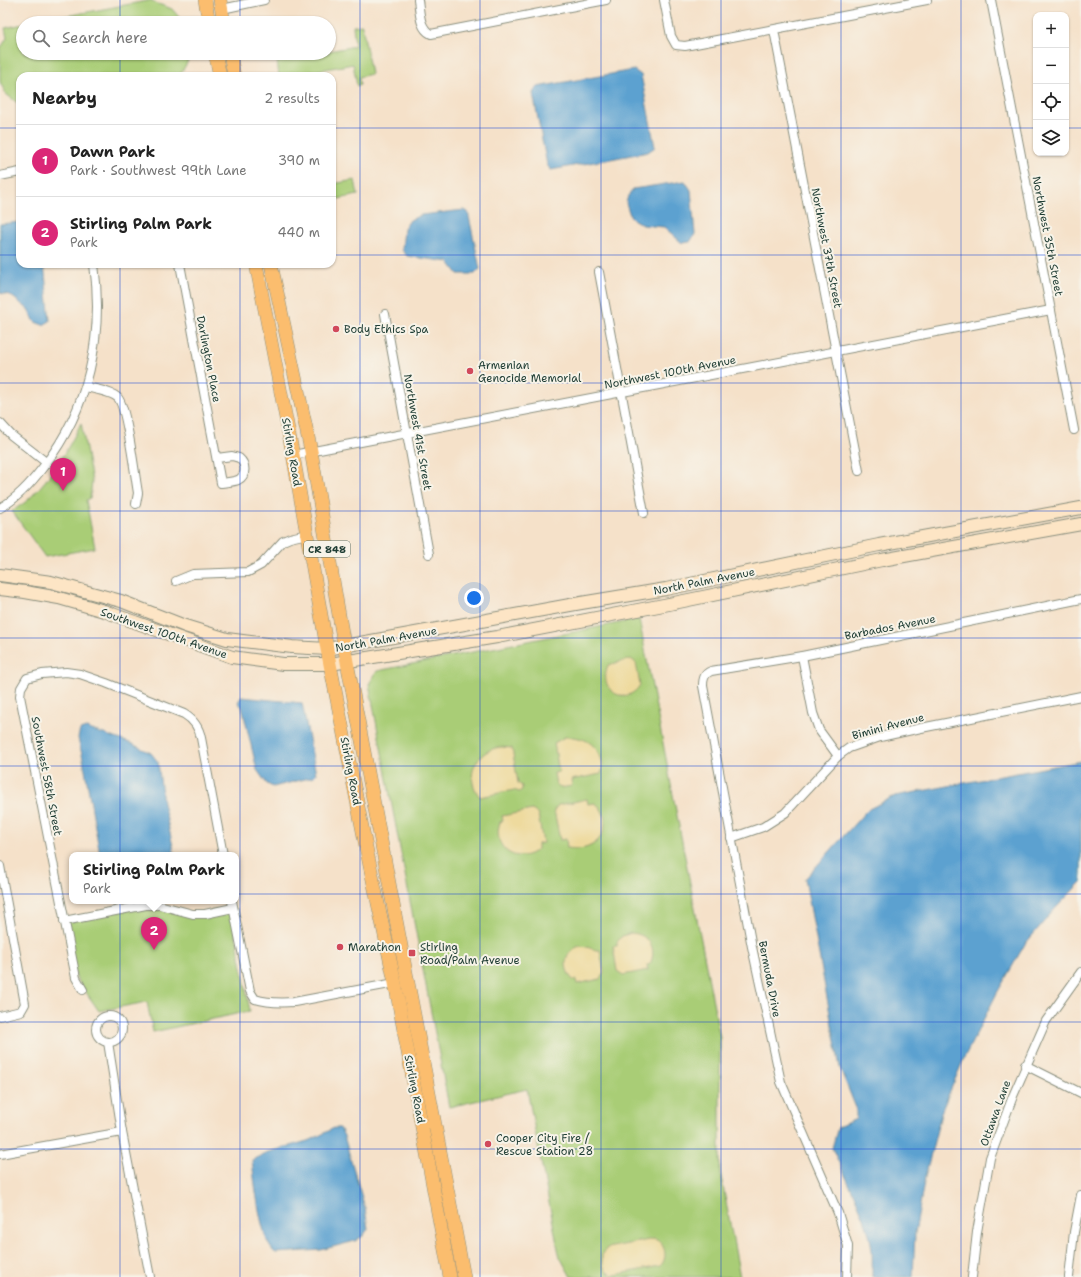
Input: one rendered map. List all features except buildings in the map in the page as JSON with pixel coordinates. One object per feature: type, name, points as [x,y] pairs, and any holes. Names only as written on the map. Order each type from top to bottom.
[{"type":"main road","points":[[205,0],[208,16]]},
{"type":"main road","points":[[221,4],[223,16]]},
{"type":"main road","points":[[217,60],[219,72]]},
{"type":"main road","points":[[231,60],[233,72]]},
{"type":"main road","name":"Stirling Road","points":[[257,268],[293,455],[327,650],[367,852],[395,983],[450,1277]]},
{"type":"main road","name":"Stirling Road","points":[[272,268],[310,451],[346,662],[464,1277]]},
{"type":"main road","name":"North Palm Avenue","points":[[327,650],[494,618],[666,589],[879,545],[1081,508]]},
{"type":"main road","name":"North Palm Avenue","points":[[330,664],[574,622],[805,576],[1081,524]]},
{"type":"main road","points":[[802,561],[805,576]]},
{"type":"main road","name":"Southwest 100th Avenue","points":[[0,575],[51,582],[121,601],[186,626],[227,639],[327,650]]},
{"type":"main road","name":"Southwest 100th Avenue","points":[[0,589],[59,598],[96,609],[232,657],[283,664],[330,664]]},
{"type":"street","points":[[221,4],[264,0]]},
{"type":"street","points":[[418,0],[423,28],[431,34],[606,0]]},
{"type":"street","points":[[664,0],[671,36],[676,45],[685,46],[927,0]]},
{"type":"street","name":"Northwest 35th Street","points":[[991,0],[1074,430]]},
{"type":"street","name":"Northwest 37th Street","points":[[774,30],[859,472]]},
{"type":"street","points":[[0,176],[16,173]]},
{"type":"street","points":[[0,508],[17,497],[36,477],[68,431],[78,409],[86,386],[94,348],[97,323],[94,268]]},
{"type":"street","name":"Darlington Place","points":[[181,268],[217,458]]},
{"type":"street","points":[[599,272],[644,513]]},
{"type":"street","name":"Northwest 100th Avenue","points":[[293,455],[1052,310]]},
{"type":"street","name":"Northwest 41st Street","points":[[385,314],[429,554]]},
{"type":"street","points":[[86,386],[101,390],[118,398],[124,411],[138,493],[136,504]]},
{"type":"street","points":[[0,423],[11,435],[47,463]]},
{"type":"street","points":[[176,581],[193,574],[248,572],[262,565],[283,541],[306,534]]},
{"type":"street","name":"Barbados Avenue","points":[[705,675],[711,671],[802,656],[1081,599]]},
{"type":"street","points":[[802,656],[813,713],[819,730],[838,756]]},
{"type":"street","name":"Southwest 58th Street","points":[[84,990],[76,978],[20,696],[23,682],[27,678],[33,675],[66,672],[80,674],[106,683],[191,718],[199,729],[222,852]]},
{"type":"street","name":"Bermuda Drive","points":[[705,675],[703,686],[731,838],[767,1022],[781,1082],[838,1212],[848,1246],[848,1277]]},
{"type":"street","name":"Bimini Avenue","points":[[731,838],[763,827],[785,814],[838,756],[849,748],[880,737],[1081,696]]},
{"type":"street","points":[[0,866],[25,1000],[24,1008],[21,1011],[0,1016]]},
{"type":"street","points":[[64,921],[146,905],[159,905],[193,914],[205,914],[233,904],[250,991],[255,999],[281,1003],[294,1002],[395,983]]},
{"type":"street","name":"Ottawa Lane","points":[[972,1277],[977,1232],[990,1158],[1025,1066],[1046,1021],[1081,972]]},
{"type":"street","points":[[108,1042],[122,1132],[150,1277]]},
{"type":"street","points":[[1025,1066],[1081,1093]]},
{"type":"street","points":[[0,1154],[122,1132]]},
{"type":"street","points":[[1069,1277],[1074,1232],[1081,1195]]},
{"type":"green space","points":[[152,0],[153,2],[172,9],[178,16],[66,16]]},
{"type":"green space","points":[[362,25],[371,74],[359,77],[360,85],[357,86],[353,64],[310,72],[278,72],[277,61],[336,60],[336,50],[355,46],[353,26]]},
{"type":"green space","points":[[16,26],[16,60],[188,60],[182,72],[16,72],[16,102],[6,94],[0,82],[0,49],[7,38],[5,28]]},
{"type":"green space","points":[[355,180],[358,195],[336,199],[336,183]]},
{"type":"green space","points":[[81,423],[92,481],[90,499],[86,500],[95,548],[45,557],[12,511],[28,500],[38,490],[65,453]]},
{"type":"green space","points":[[639,619],[720,1038],[720,1170],[740,1277],[571,1277],[560,1257],[558,1249],[527,1089],[449,1107],[369,684],[377,671]]},
{"type":"green space","points":[[152,905],[193,914],[231,908],[250,1011],[153,1032],[147,1002],[99,1011],[76,978],[64,921]]},
{"type":"sand","points":[[631,659],[636,663],[640,685],[634,692],[628,695],[615,693],[610,689],[607,683],[606,675],[608,665]]},
{"type":"sand","points":[[565,737],[582,739],[587,741],[595,748],[602,762],[601,774],[571,780],[572,786],[560,788],[556,785],[554,773],[559,772],[554,743]]},
{"type":"sand","points":[[501,747],[512,748],[518,783],[522,786],[522,790],[519,792],[514,790],[480,797],[475,789],[473,781],[475,765],[485,753],[492,749]]},
{"type":"sand","points":[[587,799],[588,804],[595,803],[600,807],[603,813],[605,825],[601,836],[589,847],[580,849],[567,848],[566,839],[560,840],[554,810],[558,805]]},
{"type":"sand","points":[[532,810],[538,814],[543,843],[538,844],[538,849],[530,854],[522,856],[514,855],[503,847],[499,840],[498,831],[500,822],[503,821],[502,816]]},
{"type":"sand","points":[[631,933],[647,939],[652,947],[653,953],[650,964],[647,965],[648,970],[623,975],[617,971],[613,946],[617,946],[617,942],[622,936]]},
{"type":"sand","points":[[580,946],[600,950],[604,973],[600,979],[577,984],[576,980],[573,980],[569,975],[566,960],[575,948]]},
{"type":"sand","points":[[654,1239],[661,1243],[665,1255],[663,1263],[660,1266],[614,1275],[608,1273],[604,1268],[602,1254],[607,1248]]},
{"type":"water","points":[[634,70],[641,75],[655,147],[648,152],[551,170],[547,165],[533,93],[537,87]]},
{"type":"water","points":[[685,181],[691,190],[695,234],[690,242],[682,243],[664,227],[643,225],[631,218],[626,203],[628,196],[633,189]]},
{"type":"water","points":[[464,210],[468,212],[480,269],[475,274],[458,274],[449,262],[407,256],[402,250],[404,229],[410,220],[421,215]]},
{"type":"water","points":[[16,222],[16,268],[44,268],[50,321],[43,325],[35,322],[28,309],[10,295],[0,293],[0,224]]},
{"type":"water","points":[[241,697],[302,703],[316,774],[313,777],[273,787],[267,784],[257,770],[242,707],[238,702]]},
{"type":"water","points":[[86,728],[130,743],[151,753],[158,762],[163,803],[174,852],[99,852],[78,738],[80,730]]},
{"type":"water","points":[[1081,761],[1081,882],[1054,910],[1025,944],[997,993],[965,1056],[942,1110],[925,1177],[915,1233],[913,1277],[872,1277],[872,1251],[868,1231],[854,1195],[832,1148],[838,1127],[856,1119],[856,1108],[840,1068],[805,879],[867,810],[895,796]]},
{"type":"water","points":[[334,1128],[340,1128],[344,1136],[365,1208],[368,1229],[363,1236],[355,1241],[321,1250],[276,1253],[271,1248],[266,1238],[262,1225],[252,1160],[268,1152],[311,1140]]},
{"type":"place","name":"Body Ethics Spa","points":[[336,329]]},
{"type":"place","name":"Armenian Genocide Memorial","points":[[470,371]]},
{"type":"place","name":"Dawn Park","points":[[63,491]]},
{"type":"place","name":"Marathon","points":[[340,947]]},
{"type":"place","name":"Stirling Palm Park","points":[[154,950]]},
{"type":"place","name":"Stirling Road/Palm Avenue","points":[[412,953]]},
{"type":"place","name":"Cooper City Fire / Rescue Station 28","points":[[488,1144]]}]
